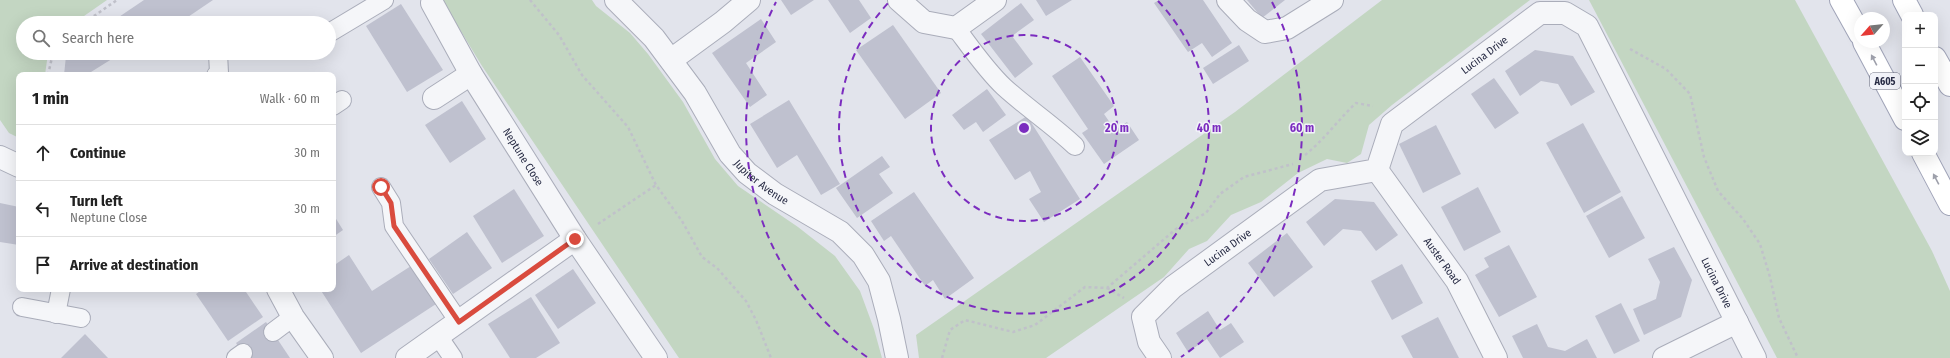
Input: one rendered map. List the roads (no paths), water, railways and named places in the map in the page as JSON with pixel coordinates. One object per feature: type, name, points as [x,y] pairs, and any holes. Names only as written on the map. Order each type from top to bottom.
[{"type":"main road","points":[[1841,0],[1854,23]]},
{"type":"main road","points":[[1904,0],[1910,12]]},
{"type":"main road","name":"A605","points":[[1867,48],[1902,113]]},
{"type":"main road","points":[[1938,63],[1950,85]]},
{"type":"main road","points":[[1925,156],[1950,204]]},
{"type":"street","name":"Jupiter Avenue","points":[[616,0],[654,38],[695,94],[730,154],[747,173],[775,194],[840,232],[862,255],[879,282],[889,319],[897,358]]},
{"type":"street","points":[[670,60],[723,22],[749,0]]},
{"type":"street","points":[[899,0],[924,22],[956,28],[995,0]]},
{"type":"street","points":[[1228,0],[1247,20],[1265,32],[1287,28],[1332,0]]},
{"type":"street","name":"Neptune Close","points":[[429,2],[471,74],[649,356]]},
{"type":"street","name":"Lucina Drive","points":[[1160,358],[1149,342],[1143,317],[1173,287],[1320,180],[1377,170],[1392,124],[1540,13],[1565,14],[1587,26],[1755,358]]},
{"type":"street","points":[[434,98],[471,74]]},
{"type":"street","points":[[0,157],[16,165]]},
{"type":"street","name":"Auster Road","points":[[1377,170],[1457,281],[1496,358]]},
{"type":"street","points":[[407,358],[575,239]]},
{"type":"street","points":[[280,292],[294,317],[322,358]]},
{"type":"street","points":[[1664,358],[1737,322]]},
{"type":"lane","points":[[336,29],[384,0]]},
{"type":"lane","points":[[956,28],[1003,87],[1053,125],[1075,146]]},
{"type":"lane","points":[[218,60],[219,72]]},
{"type":"lane","points":[[381,187],[391,203],[394,226],[459,322]]},
{"type":"lane","points":[[56,314],[60,292]]},
{"type":"lane","points":[[22,307],[81,318]]},
{"type":"lane","points":[[273,332],[294,317]]},
{"type":"lane","points":[[438,336],[453,358]]}]
